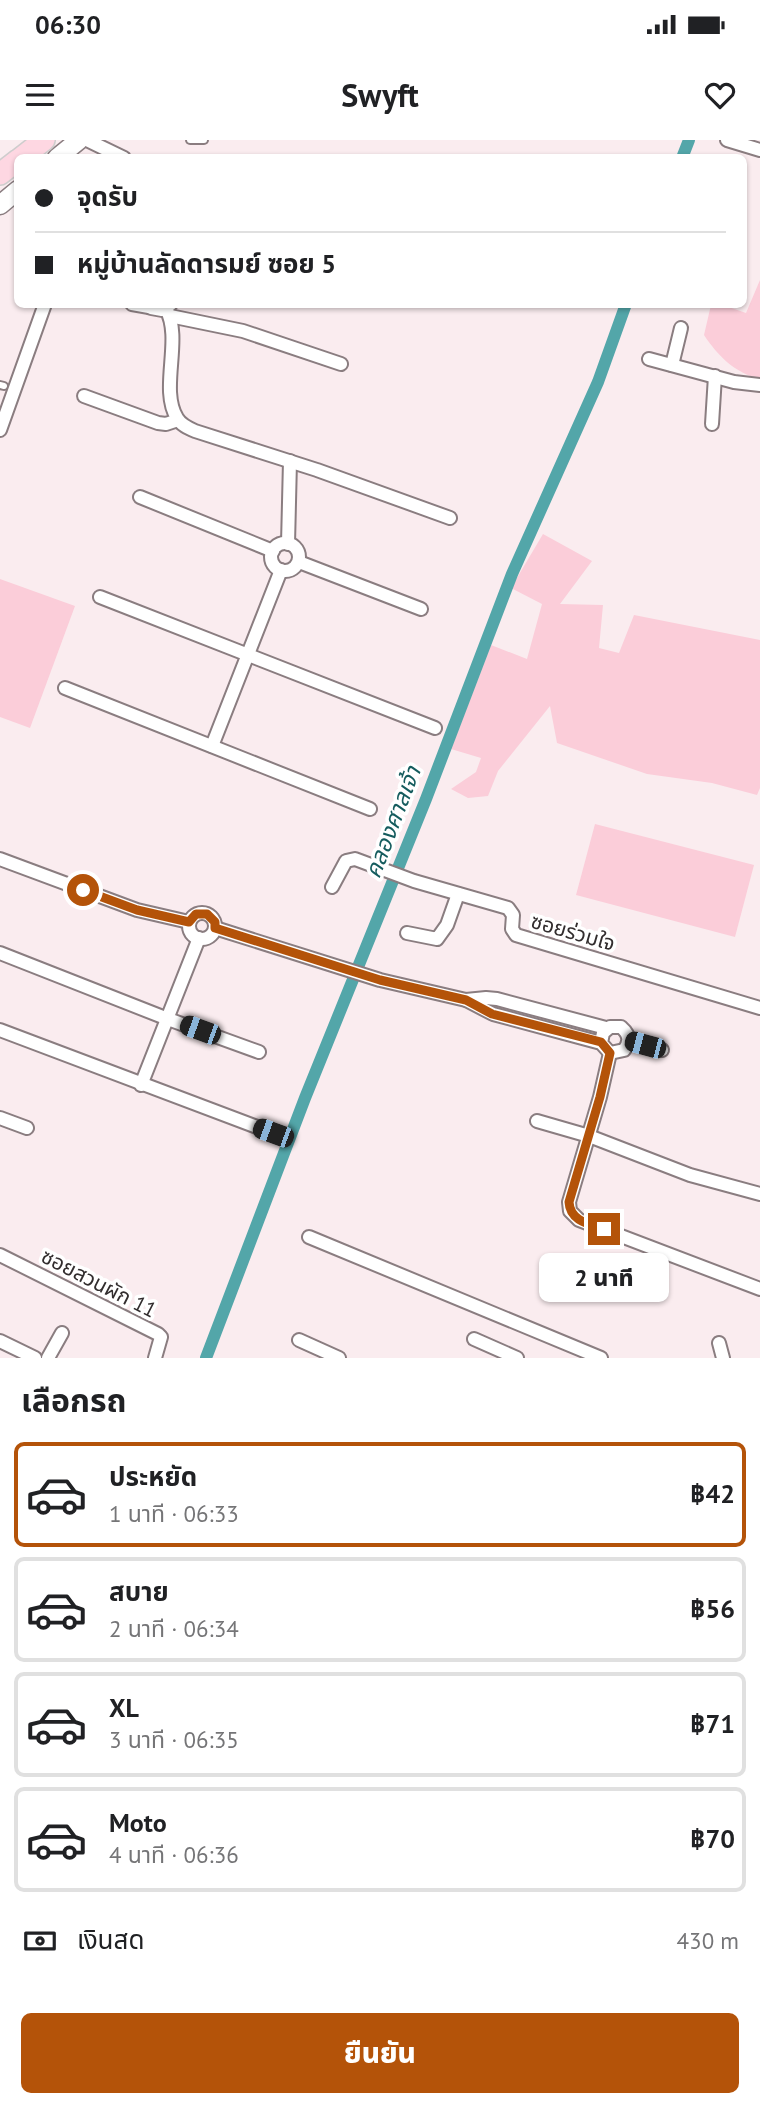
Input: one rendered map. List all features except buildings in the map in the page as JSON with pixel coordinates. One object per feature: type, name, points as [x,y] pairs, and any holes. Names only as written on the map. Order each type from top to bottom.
[{"type":"main road","points":[[26,154],[44,140]]},
{"type":"main road","points":[[0,174],[14,163]]},
{"type":"main road","points":[[0,205],[14,193]]},
{"type":"street","points":[[87,140],[116,154]]},
{"type":"street","points":[[727,141],[760,150]]},
{"type":"street","points":[[0,429],[44,308]]},
{"type":"street","points":[[341,364],[243,331],[169,310],[172,333],[172,394],[178,420],[195,431],[290,461],[450,518]]},
{"type":"street","points":[[672,365],[681,328]]},
{"type":"street","points":[[649,359],[743,384],[760,385]]},
{"type":"street","points":[[712,424],[715,376]]},
{"type":"street","points":[[84,396],[158,423],[166,424],[178,420]]},
{"type":"street","points":[[288,544],[290,461]]},
{"type":"street","points":[[140,497],[273,551]]},
{"type":"street","points":[[288,544],[299,552],[299,562],[292,569],[281,570],[273,562],[273,551],[279,545],[288,544]]},
{"type":"street","points":[[299,562],[421,609]]},
{"type":"street","points":[[212,746],[281,570]]},
{"type":"street","points":[[100,597],[435,728]]},
{"type":"street","points":[[65,688],[370,809]]},
{"type":"street","name":"ซอยร่วมใจ","points":[[332,887],[349,858],[414,881],[508,908],[513,915],[512,929],[516,935],[760,1008]]},
{"type":"street","points":[[0,859],[137,910],[189,922]]},
{"type":"street","points":[[407,933],[437,939],[447,925],[458,894]]},
{"type":"street","points":[[196,914],[207,914],[215,922],[215,928],[209,937],[199,939],[190,932],[189,922],[196,914]]},
{"type":"street","points":[[215,928],[380,980],[466,1000],[492,1014],[620,1052],[629,1041],[628,1035],[621,1027],[606,1028],[497,999],[466,1000]]},
{"type":"street","points":[[141,1085],[199,939]]},
{"type":"street","points":[[0,953],[259,1052]]},
{"type":"street","points":[[606,1028],[606,1048],[589,1136],[569,1202],[570,1211],[579,1220],[760,1289]]},
{"type":"street","points":[[0,1030],[273,1133]]},
{"type":"street","points":[[629,1041],[662,1050]]},
{"type":"street","points":[[0,1118],[27,1128]]},
{"type":"street","points":[[537,1121],[589,1136],[690,1175],[760,1194]]},
{"type":"street","points":[[309,1237],[601,1358]]},
{"type":"street","name":"ซอยสวนผัก 11","points":[[0,1255],[158,1334],[161,1342],[155,1358]]},
{"type":"street","points":[[48,1358],[62,1332]]},
{"type":"street","points":[[474,1339],[517,1358]]},
{"type":"street","points":[[299,1340],[340,1358]]},
{"type":"street","points":[[0,1341],[35,1358]]},
{"type":"street","points":[[719,1343],[723,1358]]},
{"type":"lane","points":[[190,140],[204,140]]},
{"type":"shaded area","points":[[760,280],[760,379],[743,373],[728,363],[704,335],[710,308],[732,308],[746,313]]},
{"type":"shaded area","points":[[543,534],[592,561],[560,604],[603,605],[599,648],[619,653],[634,615],[760,640],[760,788],[757,795],[712,783],[647,774],[557,743],[550,706],[498,771],[488,796],[468,798],[451,789],[476,772],[481,758],[451,749],[491,645],[527,659],[542,604],[511,588]]},
{"type":"shaded area","points":[[0,579],[75,606],[30,728],[0,717]]},
{"type":"shaded area","points":[[595,824],[754,865],[735,937],[576,895]]},
{"type":"waterway","name":"คลองศาลเจ้า","points":[[684,154],[689,140]]},
{"type":"waterway","name":"คลองศาลเจ้า","points":[[206,1358],[305,1098],[426,799],[512,574],[598,382],[625,308]]},
{"type":"route","points":[[83,890],[137,910],[189,922],[196,914],[207,914],[215,922],[215,928],[319,962],[380,980],[466,1000],[492,1014],[601,1042],[610,1053],[569,1202],[573,1216],[604,1229]]}]
